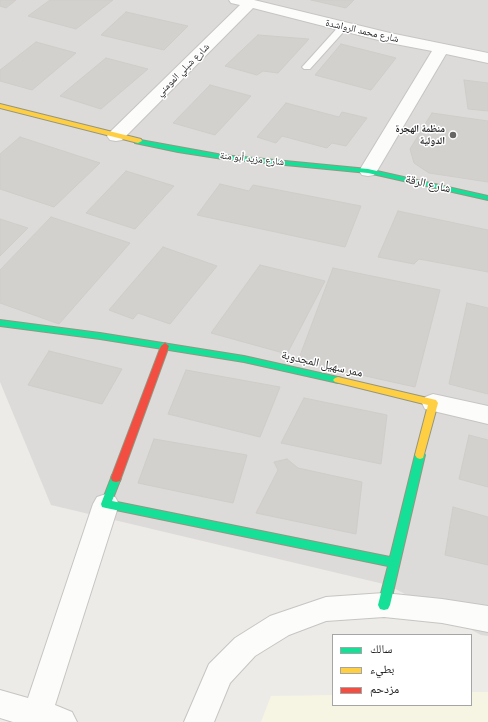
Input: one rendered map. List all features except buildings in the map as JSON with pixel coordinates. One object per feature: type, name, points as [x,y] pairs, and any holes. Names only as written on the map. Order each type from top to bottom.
[{"type":"street","name":"شارع محمد الرواشدة","points":[[243,2],[344,27],[488,58]]},
{"type":"street","name":"شارع شبلي المومني","points":[[116,136],[243,2]]},
{"type":"street","points":[[368,171],[441,49]]},
{"type":"street","name":"شارع مزيد أبو منة","points":[[0,106],[116,136],[178,150],[223,157],[368,171]]},
{"type":"street","name":"شارع الرقة","points":[[368,171],[488,198]]},
{"type":"street","name":"ممر سهيل المجدوبة","points":[[0,323],[165,346],[252,361],[344,381],[433,403]]},
{"type":"street","points":[[0,704],[50,719],[106,504],[165,346]]},
{"type":"street","points":[[384,605],[393,562],[433,403],[488,416]]},
{"type":"street","points":[[106,504],[393,562]]},
{"type":"street","points":[[199,722],[219,674],[245,647],[280,625],[326,609],[384,605],[442,611],[488,619]]},
{"type":"lane","points":[[307,67],[344,27]]},
{"type":"shaded area","points":[[0,0],[488,0],[488,636],[481,635],[388,585],[51,505],[0,382]]},
{"type":"shaded area","points":[[472,692],[488,692],[488,722],[261,722],[271,696],[332,695],[332,706],[472,706]]},
{"type":"traffic: fast","points":[[138,141],[178,150],[223,157],[368,171],[488,198]]},
{"type":"traffic: fast","points":[[0,323],[100,336],[244,359],[338,380]]},
{"type":"traffic: fast","points":[[384,605],[420,455]]},
{"type":"traffic: fast","points":[[116,478],[106,504],[393,562]]},
{"type":"traffic: slow","points":[[0,106],[138,141]]},
{"type":"traffic: slow","points":[[338,380],[433,403],[420,455]]},
{"type":"traffic: jam","points":[[116,478],[165,346]]},
{"type":"place","name":"منظمة الهجرة الدولية","points":[[453,135]]}]
